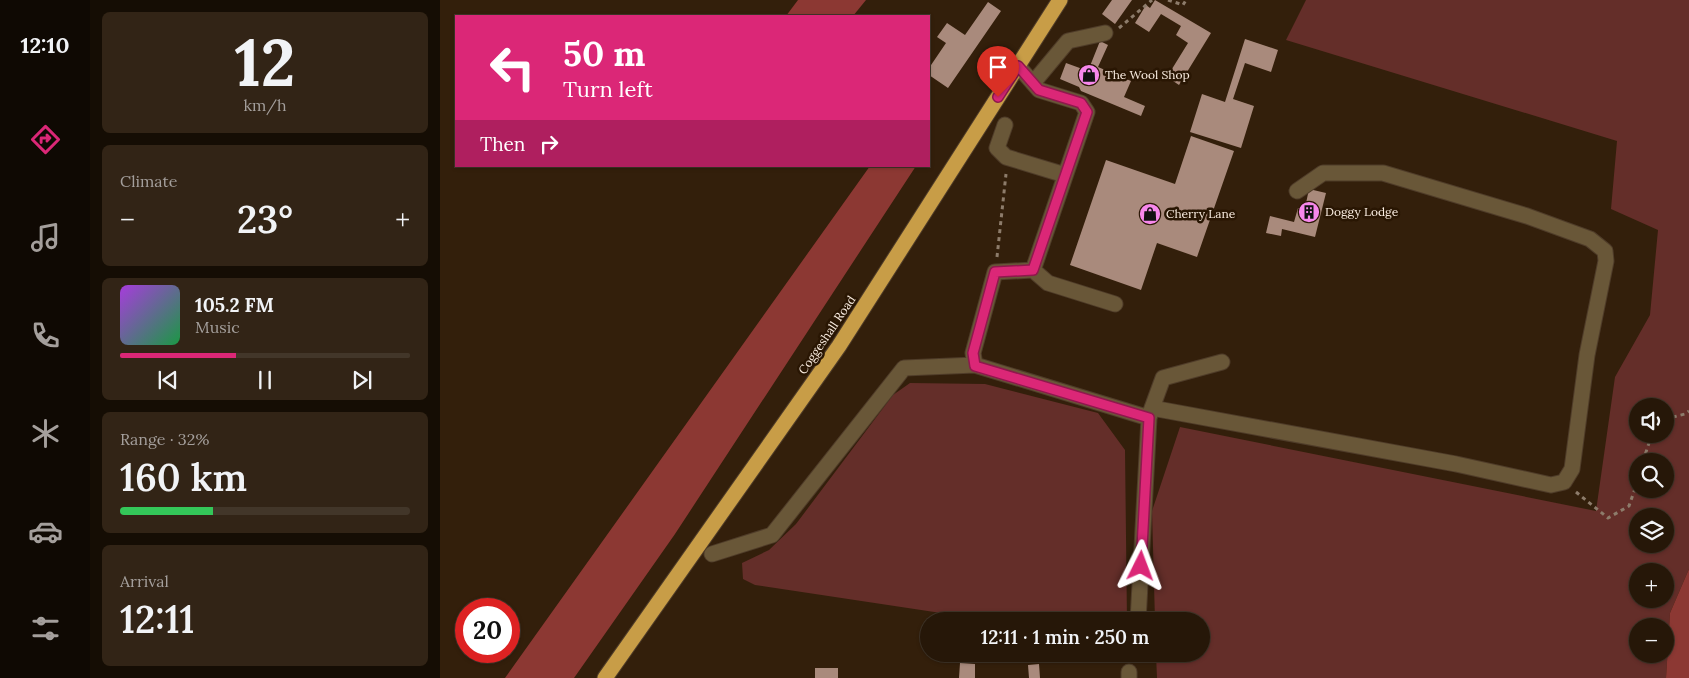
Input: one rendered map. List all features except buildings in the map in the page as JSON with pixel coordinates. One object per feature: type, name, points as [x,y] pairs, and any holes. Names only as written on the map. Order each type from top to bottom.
[{"type":"highway","name":"Coggeshall Road","points":[[605,678],[839,346],[1060,0]]},
{"type":"lane","points":[[1033,83],[1068,40],[1105,33]]},
{"type":"lane","points":[[1018,66],[1039,90],[1081,103],[1087,112],[1033,270]]},
{"type":"lane","points":[[1005,125],[997,148],[1006,157],[1065,175]]},
{"type":"lane","points":[[712,554],[772,535],[904,368],[975,366],[1150,413],[1456,464],[1551,485],[1564,482],[1572,469],[1587,355],[1606,260],[1605,251],[1590,239],[1527,216],[1383,173],[1323,174],[1297,191]]},
{"type":"lane","points":[[975,366],[973,353],[995,272],[1033,270],[1048,283],[1115,304]]},
{"type":"lane","points":[[1139,612],[1150,413],[1163,378],[1222,362]]},
{"type":"path","points":[[1105,33],[1121,27],[1152,0]]},
{"type":"path","points":[[1168,0],[1183,5],[1186,0]]},
{"type":"path","points":[[995,272],[1006,173]]},
{"type":"path","points":[[1674,416],[1689,411]]},
{"type":"path","points":[[1564,482],[1608,518],[1630,506],[1632,498]]},
{"type":"shaded area","points":[[798,0],[866,0],[854,15],[787,15]]},
{"type":"shaded area","points":[[1306,0],[1689,0],[1689,569],[1674,604],[1674,563],[1629,563],[1629,608],[1672,608],[1670,618],[1629,618],[1629,663],[1667,663],[1666,678],[1157,678],[1156,662],[1210,662],[1210,612],[1155,612],[1152,511],[1180,427],[1596,511],[1615,377],[1650,315],[1658,230],[1611,209],[1617,141],[1286,40]]},
{"type":"shaded area","points":[[869,167],[915,167],[675,534],[574,678],[505,678],[516,663],[520,663],[520,657]]},
{"type":"shaded area","points":[[910,383],[985,384],[1098,413],[1125,450],[1127,612],[934,612],[755,585],[743,579],[742,563],[769,550],[796,524],[893,395]]},
{"type":"shaded area","points":[[1689,569],[1689,678],[1666,678],[1667,663],[1674,663],[1674,618],[1670,618]]},
{"type":"place","name":"The Wool Shop","points":[[1089,75]]},
{"type":"place","name":"Doggy Lodge","points":[[1309,212]]},
{"type":"place","name":"Cherry Lane","points":[[1150,214]]},
{"type":"route","points":[[998,97],[1018,66],[1039,90],[1081,103],[1087,112],[1033,270],[995,272],[973,353],[975,366],[1149,418],[1141,566]]}]
